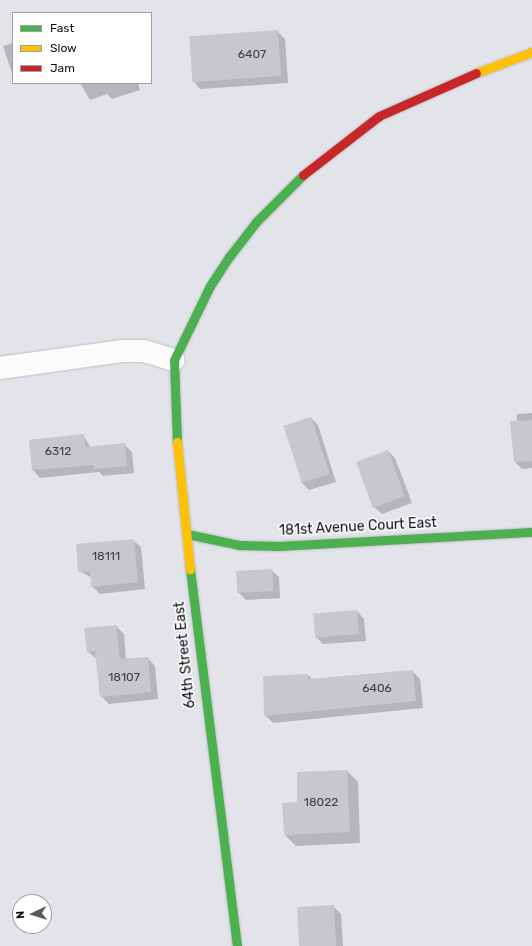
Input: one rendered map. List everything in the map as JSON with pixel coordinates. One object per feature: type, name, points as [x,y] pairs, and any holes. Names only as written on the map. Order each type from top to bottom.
[{"type":"street","points":[[0,368],[123,351],[144,351],[174,360],[210,286],[229,257],[256,222],[313,165],[379,116],[448,83],[532,52]]},
{"type":"street","name":"64th Street East","points":[[174,360],[174,417],[205,709],[237,946]]},
{"type":"street","name":"181st Avenue Court East","points":[[187,534],[239,545],[279,546],[532,532]]},
{"type":"building","points":[[278,30],[281,76],[192,82],[189,36]]},
{"type":"building","points":[[311,417],[330,474],[302,483],[283,426]]},
{"type":"building","points":[[532,420],[532,461],[514,462],[510,421]]},
{"type":"building","points":[[84,434],[85,447],[125,443],[127,466],[94,469],[94,465],[32,470],[29,440]]},
{"type":"building","points":[[388,450],[405,496],[373,508],[356,462]]},
{"type":"building","points":[[134,539],[138,582],[91,587],[90,571],[78,572],[76,544]]},
{"type":"building","points":[[272,569],[273,591],[237,593],[236,571]]},
{"type":"building","points":[[357,610],[359,634],[315,638],[313,614]]},
{"type":"building","points":[[116,625],[120,659],[148,657],[151,692],[100,697],[95,651],[87,652],[84,628]]},
{"type":"building","points":[[413,670],[416,701],[264,716],[263,676],[308,674],[308,679]]},
{"type":"building","points":[[347,770],[350,832],[284,835],[282,803],[297,802],[297,772]]},
{"type":"building","points":[[334,905],[336,946],[299,946],[297,907]]},
{"type":"traffic: fast","points":[[177,442],[174,360],[210,286],[229,257],[256,222],[303,175]]},
{"type":"traffic: fast","points":[[187,534],[239,545],[279,546],[532,532]]},
{"type":"traffic: fast","points":[[190,569],[237,946]]},
{"type":"traffic: slow","points":[[476,73],[532,52]]},
{"type":"traffic: slow","points":[[177,442],[190,569]]},
{"type":"traffic: jam","points":[[303,175],[379,116],[476,73]]}]
